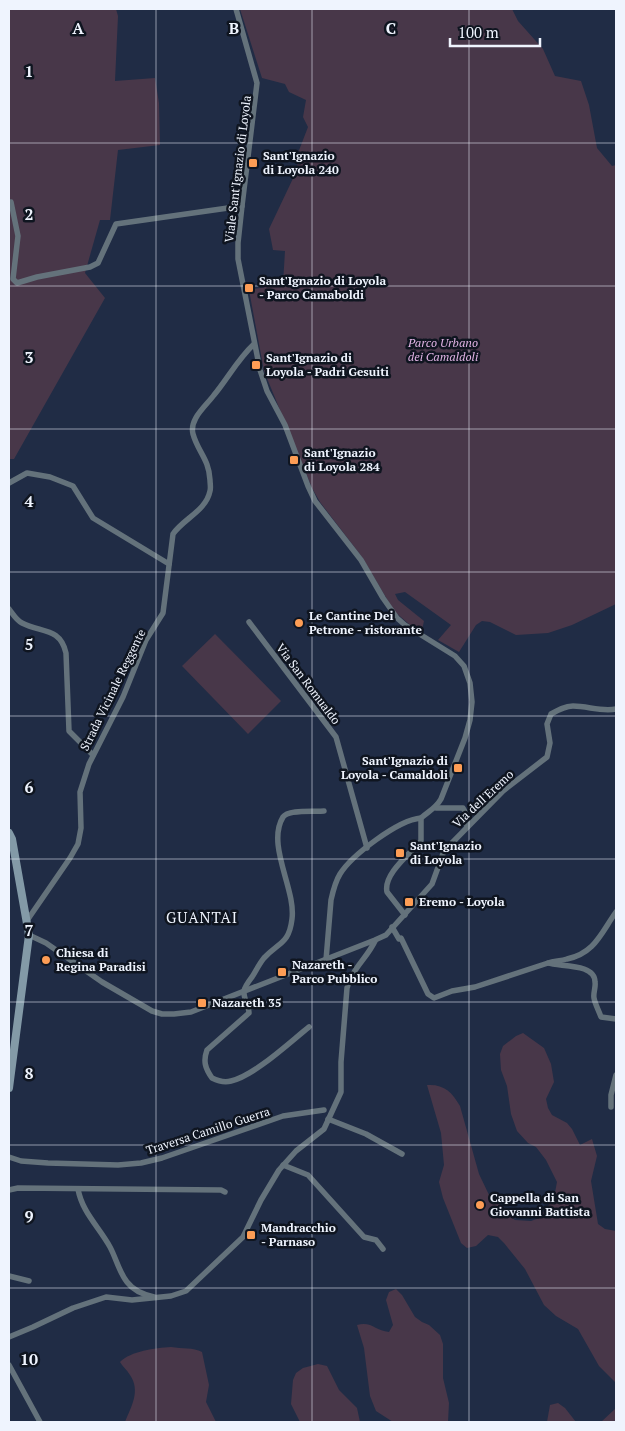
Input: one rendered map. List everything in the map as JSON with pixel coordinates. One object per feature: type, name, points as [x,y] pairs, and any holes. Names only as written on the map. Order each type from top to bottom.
[{"type":"street","name":"Viale Sant'Ignazio di Loyola","points":[[236,9],[257,83],[238,243],[238,259],[263,381],[285,425],[315,501],[361,560],[397,618],[405,625],[456,656],[464,666],[470,683],[472,702],[470,720],[462,745],[441,799],[436,808],[422,818]]},
{"type":"street","points":[[10,202],[18,236],[13,279],[17,283],[37,277],[90,267],[98,263],[116,224],[242,206]]},
{"type":"street","name":"Strada Vicinale Reggente","points":[[26,922],[78,844],[81,828],[80,792],[89,764],[123,698],[146,640],[163,613],[173,534],[200,510],[210,492],[209,467],[192,433],[192,425],[200,411],[215,394],[229,373],[254,344]]},
{"type":"street","points":[[9,483],[27,473],[50,477],[73,486],[93,518],[170,564]]},
{"type":"street","points":[[9,608],[15,618],[23,624],[54,634],[62,642],[66,653],[69,731],[93,755]]},
{"type":"street","name":"Via San Romualdo","points":[[249,622],[336,737],[367,848]]},
{"type":"street","name":"Via dell'Eremo","points":[[375,940],[386,935],[432,884],[444,851],[508,786],[547,757],[550,743],[547,724],[551,714],[562,708],[572,706],[607,711],[616,709]]},
{"type":"street","points":[[436,808],[463,808],[467,815],[467,827]]},
{"type":"street","points":[[309,1027],[243,1077],[225,1082],[212,1078],[205,1066],[207,1050],[249,1013],[244,992],[260,963],[284,941],[291,924],[290,895],[278,843],[283,818],[291,812],[311,813],[324,811]]},
{"type":"street","points":[[326,960],[333,890],[340,873],[386,832],[412,820],[422,818],[422,841],[398,865],[386,888],[390,897],[405,915]]},
{"type":"street","points":[[9,833],[12,839],[29,935],[9,1088]]},
{"type":"street","points":[[392,927],[399,939],[401,938],[428,994],[434,998],[548,963],[566,960],[589,951],[616,912]]},
{"type":"street","points":[[29,935],[46,943],[102,982],[152,1011],[162,1014],[192,1012],[375,940]]},
{"type":"street","points":[[9,1337],[73,1308],[106,1297],[132,1300],[171,1296],[186,1291],[243,1237],[264,1194],[283,1165],[296,1151],[324,1129],[341,1092],[341,1062],[347,988],[358,965],[371,949],[375,940]]},
{"type":"street","points":[[548,963],[565,965],[591,972],[596,982],[594,997],[601,1017],[616,1019]]},
{"type":"street","points":[[611,1107],[610,1095],[616,1075]]},
{"type":"street","name":"Traversa Camillo Guerra","points":[[9,1157],[21,1161],[48,1163],[140,1164],[283,1116],[324,1110]]},
{"type":"street","points":[[328,1120],[366,1134],[402,1154]]},
{"type":"street","points":[[283,1165],[308,1175],[364,1237],[376,1240],[383,1249]]},
{"type":"street","points":[[9,1190],[18,1188],[221,1190],[225,1192]]},
{"type":"street","points":[[78,1189],[86,1212],[109,1246],[128,1283],[135,1289],[158,1298]]},
{"type":"street","points":[[9,1276],[29,1281]]},
{"type":"street","points":[[9,1365],[40,1422]]},
{"type":"green space","points":[[9,9],[116,9],[118,16],[115,81],[155,78],[159,103],[160,145],[118,150],[110,220],[100,220],[85,273],[105,298],[14,459],[9,459]]},
{"type":"green space","name":"Parco Urbano dei Camaldoli","points":[[240,9],[512,9],[518,21],[543,49],[555,76],[581,81],[589,105],[597,148],[612,166],[616,165],[616,604],[572,625],[548,633],[516,635],[490,622],[482,621],[476,625],[459,652],[438,640],[451,625],[405,592],[395,594],[398,600],[424,621],[422,630],[410,625],[394,611],[362,557],[320,502],[312,488],[264,371],[249,290],[283,284],[285,251],[273,250],[269,229],[297,170],[298,153],[308,127],[303,117],[306,100],[289,92],[285,84],[262,78]]},
{"type":"green space","points":[[215,634],[281,701],[248,734],[182,666]]},
{"type":"green space","points":[[523,1033],[544,1048],[551,1064],[554,1082],[546,1099],[552,1115],[567,1123],[580,1145],[592,1139],[597,1156],[591,1181],[598,1224],[605,1229],[616,1231],[616,1383],[599,1366],[578,1329],[556,1316],[544,1305],[525,1269],[498,1237],[488,1235],[476,1246],[467,1248],[461,1243],[443,1198],[439,1182],[444,1165],[441,1133],[427,1085],[438,1086],[447,1090],[457,1101],[479,1174],[490,1197],[498,1201],[508,1215],[515,1220],[531,1221],[539,1218],[554,1198],[557,1182],[546,1160],[536,1147],[528,1143],[517,1131],[511,1114],[507,1086],[501,1070],[500,1054],[503,1046]]},
{"type":"green space","points":[[396,1289],[402,1295],[415,1317],[429,1325],[440,1335],[443,1344],[443,1378],[449,1403],[448,1422],[393,1422],[376,1411],[370,1396],[364,1348],[357,1325],[366,1324],[389,1332],[393,1325],[386,1300],[389,1292]]},
{"type":"green space","points":[[171,1347],[202,1352],[209,1385],[206,1402],[216,1422],[125,1422],[134,1399],[135,1387],[130,1375],[120,1362],[130,1355],[151,1349]]},
{"type":"green space","points":[[318,1364],[327,1366],[339,1390],[357,1408],[360,1422],[300,1422],[291,1404],[293,1380],[296,1373],[303,1368]]},
{"type":"green space","points":[[558,1403],[565,1408],[576,1422],[547,1422],[550,1405]]},
{"type":"green space","points":[[616,1404],[616,1422],[601,1422],[615,1409]]},
{"type":"place","name":"Sant'Ignazio di Loyola 240","points":[[253,163]]},
{"type":"place","name":"Sant'Ignazio di Loyola - Parco Camaboldi","points":[[249,288]]},
{"type":"place","name":"Sant'Ignazio di Loyola - Padri Gesuiti","points":[[256,365]]},
{"type":"place","name":"Sant'Ignazio di Loyola 284","points":[[294,460]]},
{"type":"place","name":"Le Cantine Dei Petrone - ristorante","points":[[299,623]]},
{"type":"place","name":"Sant'Ignazio di Loyola - Camaldoli","points":[[458,768]]},
{"type":"place","name":"Sant'Ignazio di Loyola","points":[[400,853]]},
{"type":"place","name":"Eremo - Loyola","points":[[409,902]]},
{"type":"place","name":"Chiesa di Regina Paradisi","points":[[46,960]]},
{"type":"place","name":"Nazareth - Parco Pubblico","points":[[282,972]]},
{"type":"place","name":"Nazareth 35","points":[[202,1003]]},
{"type":"place","name":"Cappella di San Giovanni Battista","points":[[480,1205]]},
{"type":"place","name":"Mandracchio - Parnaso","points":[[251,1235]]},
{"type":"district","name":"GUANTAI","points":[[202,918]]}]
